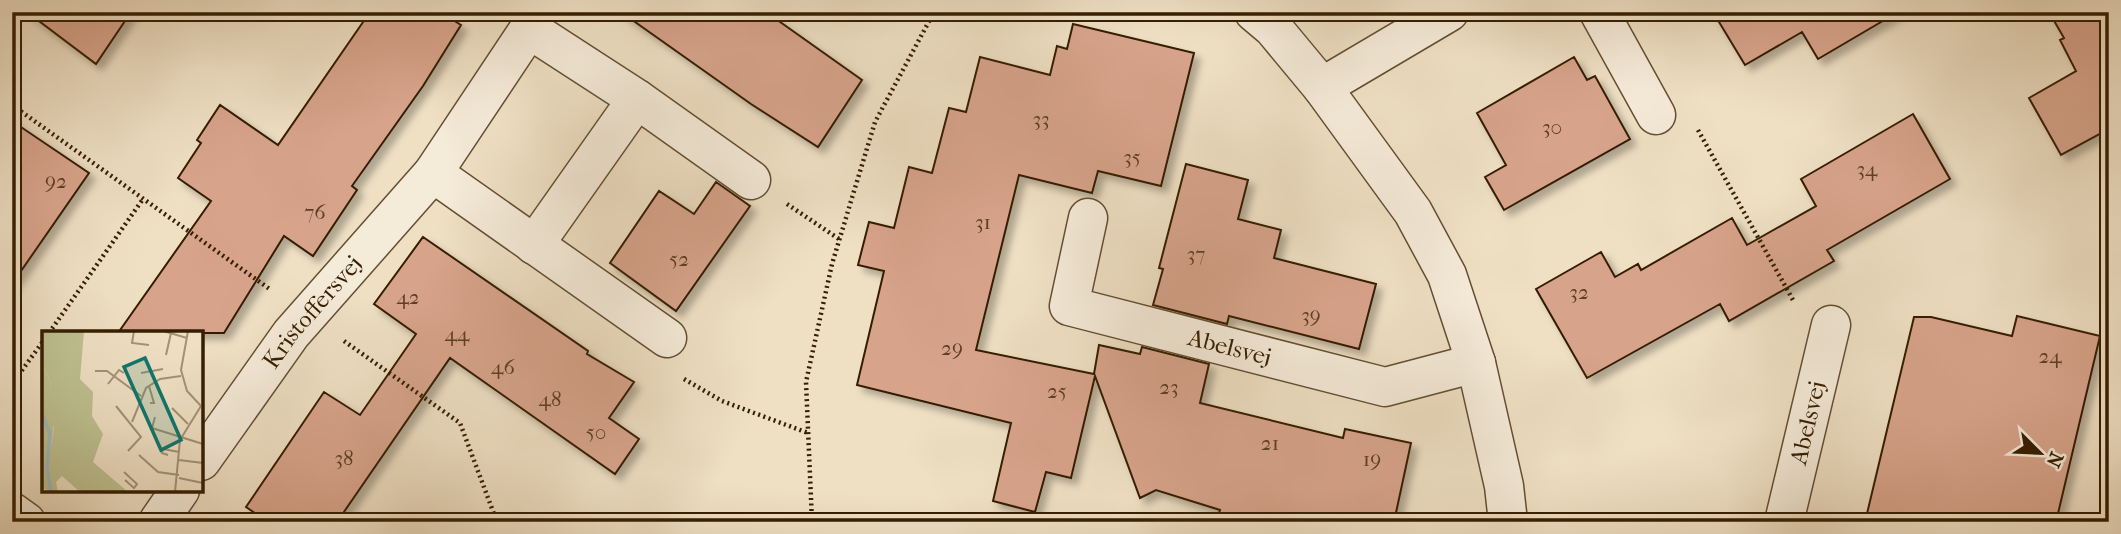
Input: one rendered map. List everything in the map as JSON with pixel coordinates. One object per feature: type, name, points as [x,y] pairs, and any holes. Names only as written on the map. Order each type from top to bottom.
[{"type":"street","points":[[1254,12],[1273,28],[1322,87],[1413,212],[1447,275],[1476,363],[1504,486],[1508,522]]},
{"type":"street","points":[[1322,87],[1449,12]]},
{"type":"street","points":[[1599,12],[1656,116]]},
{"type":"street","name":"Kristoffersvej","points":[[203,458],[291,334],[433,173],[529,29],[637,99],[751,180]]},
{"type":"street","points":[[534,245],[637,99]]},
{"type":"street","points":[[433,173],[667,338]]},
{"type":"street","name":"Abelsvej","points":[[1088,218],[1069,306],[1385,387],[1476,363]]},
{"type":"street","name":"Abelsvej","points":[[1784,522],[1831,325]]},
{"type":"street","points":[[158,522],[179,492]]},
{"type":"street","points":[[12,512],[26,522]]},
{"type":"path","points":[[812,522],[806,382],[839,239],[875,122],[934,12]]},
{"type":"path","points":[[1656,116],[1694,122],[1796,306],[1831,325]]},
{"type":"path","points":[[751,180],[839,239]]},
{"type":"path","points":[[50,331],[144,199]]},
{"type":"path","points":[[667,338],[679,376],[722,401],[808,433]]},
{"type":"path","points":[[12,384],[42,343]]},
{"type":"building","points":[[27,12],[131,12],[96,64]]},
{"type":"building","points":[[370,12],[440,12],[461,25],[423,86],[352,186],[357,190],[313,256],[284,236],[224,333],[119,331],[211,201],[178,178],[201,143],[197,140],[220,105],[278,145]]},
{"type":"building","points":[[621,12],[766,12],[862,80],[818,147],[751,104]]},
{"type":"building","points":[[1713,12],[1898,12],[1818,59],[1802,32],[1745,65]]},
{"type":"building","points":[[2049,12],[2109,12],[2109,129],[2061,155],[2029,98],[2076,71],[2060,40],[2064,38]]},
{"type":"building","points":[[1073,24],[1194,53],[1161,186],[1098,171],[1092,193],[1019,175],[976,350],[1094,374],[1099,345],[1140,354],[1142,347],[1209,364],[1200,403],[1343,438],[1345,429],[1411,443],[1394,522],[1242,522],[1218,516],[1220,510],[1156,490],[1140,498],[1095,376],[1071,478],[1046,472],[1035,512],[993,501],[1011,423],[857,385],[884,271],[858,265],[869,222],[894,228],[909,167],[932,173],[949,108],[966,112],[980,57],[1050,75],[1057,46],[1067,49]]},
{"type":"building","points":[[1574,57],[1587,80],[1595,76],[1630,139],[1504,210],[1485,177],[1506,165],[1477,113]]},
{"type":"building","points":[[1913,114],[1950,179],[1827,250],[1834,261],[1729,321],[1720,304],[1587,378],[1536,289],[1601,252],[1615,277],[1638,264],[1641,270],[1732,218],[1747,245],[1816,206],[1801,179]]},
{"type":"building","points":[[12,121],[89,173],[12,284]]},
{"type":"building","points":[[1186,164],[1248,180],[1238,219],[1281,230],[1274,258],[1376,284],[1359,349],[1229,316],[1227,324],[1153,305],[1163,269],[1159,268]]},
{"type":"building","points":[[716,182],[750,206],[676,311],[610,263],[659,191],[694,214]]},
{"type":"building","points":[[423,237],[588,351],[587,354],[634,382],[609,418],[639,439],[615,474],[450,358],[337,522],[268,522],[246,507],[324,392],[360,415],[416,334],[374,304]]},
{"type":"building","points":[[2017,316],[2100,336],[2056,522],[1865,522],[1914,317],[1931,317],[2012,336]]}]
